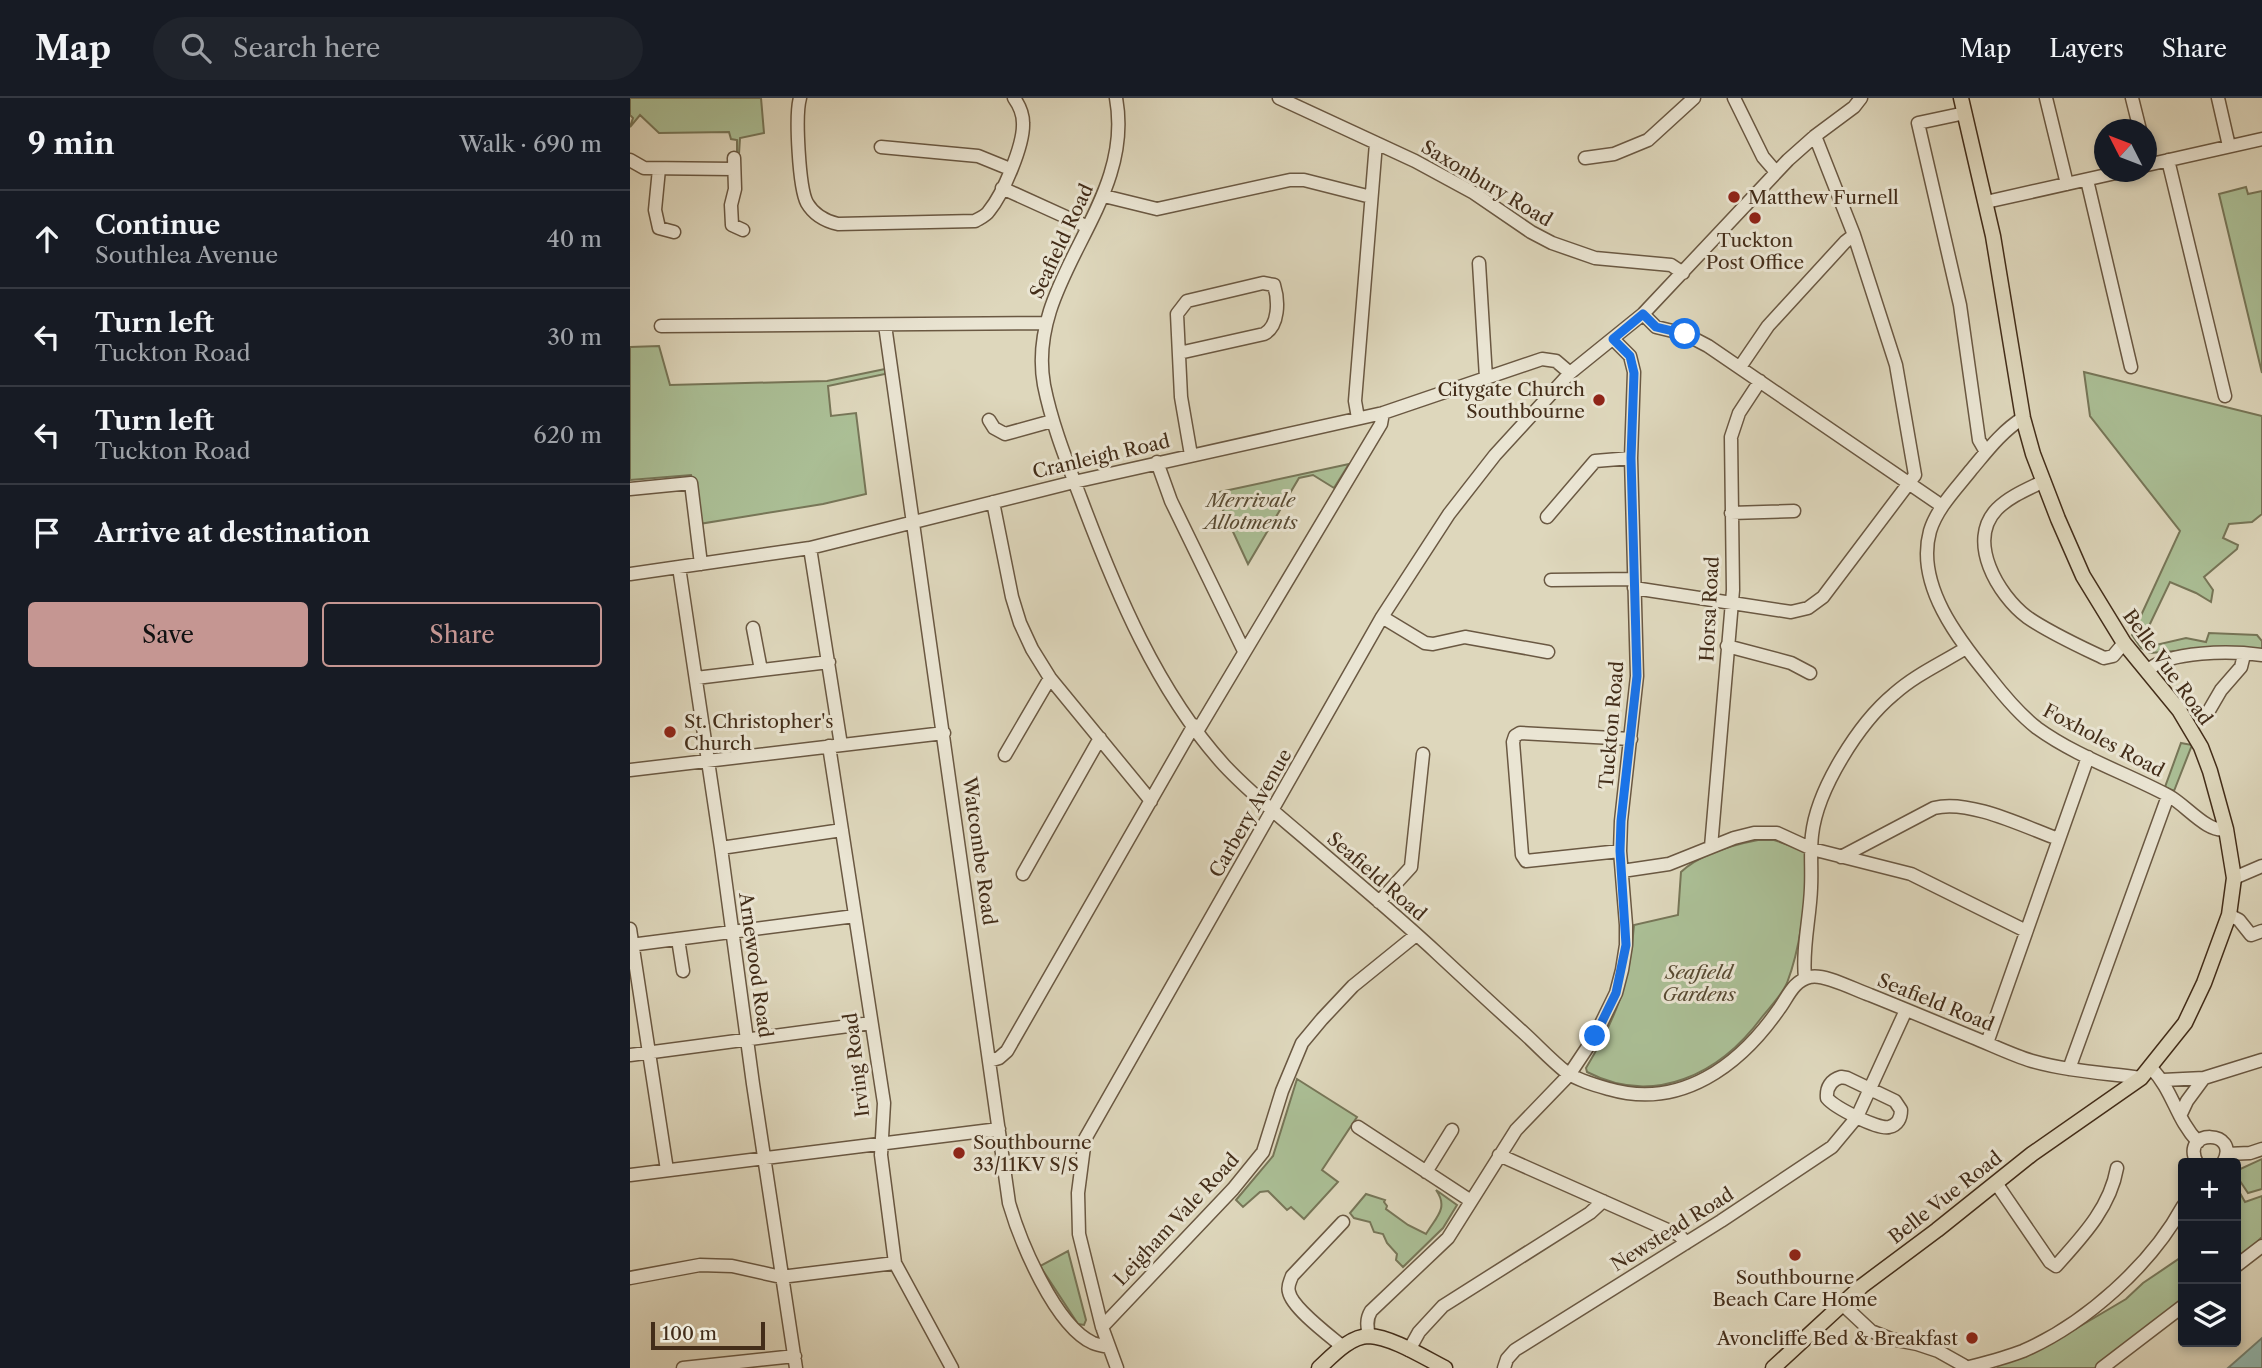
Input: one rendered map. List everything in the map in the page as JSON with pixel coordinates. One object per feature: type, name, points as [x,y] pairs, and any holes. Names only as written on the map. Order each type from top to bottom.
[{"type":"main road","name":"Belle Vue Road","points":[[1773,1368],[1842,1303],[2032,1154],[2146,1073],[2185,1023],[2204,983],[2228,915],[2234,878],[2226,829],[2201,747],[2179,710],[2124,643],[2083,576],[2044,481],[2023,418],[1986,202],[1961,98]]},
{"type":"main road","points":[[1319,1368],[1352,1341],[1369,1336],[1409,1350],[1445,1368]]},
{"type":"street","points":[[800,98],[797,113],[803,192],[811,209],[829,222],[838,224],[975,221],[989,211],[1002,188],[1023,136],[1024,120],[1014,98]]},
{"type":"street","name":"Seafield Road","points":[[1116,98],[1119,115],[1115,157],[1104,196],[1067,268],[1045,323],[1041,363],[1052,421],[1122,600],[1165,682],[1224,765],[1569,1075],[1611,1090],[1645,1093],[1678,1091],[1703,1080],[1737,1058],[1765,1028],[1797,983],[1805,978],[1821,977],[2029,1060],[2069,1069],[2146,1073]]},
{"type":"street","name":"Saxonbury Road","points":[[1279,98],[1474,193],[1552,243],[1595,258],[1671,265],[1683,273]]},
{"type":"street","points":[[1585,158],[1614,154],[1648,140],[1694,98]]},
{"type":"street","points":[[1734,98],[1763,157],[1776,172]]},
{"type":"street","points":[[2046,98],[2067,184]]},
{"type":"street","points":[[2132,98],[2137,119]]},
{"type":"street","points":[[2218,98],[2229,146]]},
{"type":"street","points":[[1613,339],[1643,314],[1776,172],[1854,101]]},
{"type":"street","points":[[1965,113],[1918,123],[1960,305],[1979,440],[1986,452]]},
{"type":"street","points":[[1551,580],[1634,584],[1732,602],[1791,611],[1802,610],[1824,597],[1915,475],[1896,365],[1854,235],[1815,136]]},
{"type":"street","points":[[2157,161],[2262,139]]},
{"type":"street","points":[[1358,418],[1355,401],[1376,143]]},
{"type":"street","points":[[881,147],[978,156],[1010,169]]},
{"type":"street","points":[[630,160],[644,168],[659,169],[734,163],[735,190],[731,205],[734,230]]},
{"type":"street","points":[[2168,160],[2225,396]]},
{"type":"street","points":[[659,169],[656,230],[674,232]]},
{"type":"street","points":[[1986,202],[2094,178]]},
{"type":"street","points":[[1104,196],[1157,209],[1290,180],[1304,180],[1371,197]]},
{"type":"street","points":[[2087,180],[2131,367]]},
{"type":"street","points":[[1002,188],[1088,227]]},
{"type":"street","points":[[1740,367],[1769,327],[1854,235]]},
{"type":"street","points":[[1479,263],[1486,378]]},
{"type":"street","points":[[1179,353],[1264,334],[1271,330],[1275,322],[1278,295],[1275,285],[1263,283],[1187,301],[1177,314],[1181,397],[1191,455]]},
{"type":"street","points":[[1643,314],[1656,327],[1685,334],[1740,367],[1942,506]]},
{"type":"street","points":[[661,326],[1045,323]]},
{"type":"street","name":"Watcombe Road","points":[[885,324],[1009,1203],[1029,1256],[1050,1297],[1072,1325],[1091,1342],[1109,1347]]},
{"type":"street","name":"Carbery Avenue","points":[[1116,1368],[1102,1327],[1079,1234],[1078,1194],[1085,1139],[1382,617],[1422,553],[1471,485],[1517,430],[1570,373],[1613,339]]},
{"type":"street","name":"Tuckton Road","points":[[1369,1336],[1367,1326],[1371,1311],[1448,1238],[1516,1130],[1569,1075],[1595,1036],[1616,993],[1622,970],[1626,945],[1620,851],[1637,676],[1631,458],[1634,364],[1613,339]]},
{"type":"street","name":"Cranleigh Road","points":[[630,574],[810,548],[1074,482],[1383,413],[1542,359],[1556,361],[1570,373]]},
{"type":"street","name":"Horsa Road","points":[[1710,847],[1732,602],[1731,437],[1745,402],[1760,381]]},
{"type":"street","points":[[989,1061],[999,1058],[1007,1051],[1151,801],[1381,424],[1383,413]]},
{"type":"street","name":"Foxholes Road","points":[[2023,418],[2009,426],[1942,506],[1929,534],[1928,564],[1942,608],[1966,648],[2024,718],[2046,734],[2088,757],[2184,805],[2209,827],[2220,831],[2226,829]]},
{"type":"street","points":[[989,420],[993,428],[1005,434],[1052,421]]},
{"type":"street","points":[[1547,517],[1595,461],[1631,458]]},
{"type":"street","points":[[1157,463],[1171,501],[1244,651]]},
{"type":"street","points":[[2044,481],[2015,496],[1999,507],[1992,516],[1983,545],[1992,572],[2014,605],[2036,623],[2104,658],[2113,656],[2124,643]]},
{"type":"street","points":[[630,489],[691,483],[701,564]]},
{"type":"street","points":[[993,502],[1012,597],[1032,649],[1050,678],[1151,801]]},
{"type":"street","points":[[1731,513],[1794,511]]},
{"type":"street","name":"Irving Road","points":[[810,548],[829,662],[842,830],[884,1103],[881,1144],[895,1264],[952,1368]]},
{"type":"street","name":"Arnewood Road","points":[[679,568],[795,1362]]},
{"type":"street","points":[[1382,617],[1425,643],[1433,644],[1465,637],[1548,652]]},
{"type":"street","points":[[753,628],[761,670]]},
{"type":"street","points":[[1727,646],[1791,663],[1810,673]]},
{"type":"street","points":[[1805,978],[1815,822],[1843,757],[1861,730],[1894,693],[1966,648]]},
{"type":"street","points":[[2207,714],[2221,690],[2241,667],[2244,654]]},
{"type":"street","points":[[2147,671],[2154,664],[2169,657],[2244,654],[2262,656]]},
{"type":"street","points":[[696,678],[829,662]]},
{"type":"street","points":[[1005,755],[1050,678]]},
{"type":"street","points":[[630,770],[944,733]]},
{"type":"street","points":[[1620,851],[1525,861],[1522,855],[1513,742],[1515,736],[1520,733],[1632,739]]},
{"type":"street","points":[[1023,874],[1100,738]]},
{"type":"street","points":[[1379,902],[1411,867],[1423,754]]},
{"type":"street","points":[[1987,1043],[2088,757]]},
{"type":"street","points":[[2069,1069],[2168,796]]},
{"type":"street","points":[[1841,857],[1934,808],[1948,804],[1965,805],[2058,839]]},
{"type":"street","points":[[721,848],[842,830]]},
{"type":"street","points":[[1622,872],[1670,864],[1754,833],[1777,833],[1812,849],[1911,874],[2026,931]]},
{"type":"street","points":[[2234,878],[2262,866]]},
{"type":"street","points":[[2228,915],[2239,920],[2251,935],[2262,931]]},
{"type":"street","points":[[631,945],[855,916]]},
{"type":"street","points":[[630,929],[667,1170]]},
{"type":"street","name":"Leigham Vale Road","points":[[1102,1327],[1233,1189],[1263,1152],[1282,1091],[1302,1043],[1353,986],[1416,935]]},
{"type":"street","points":[[678,939],[683,971]]},
{"type":"street","name":"Newstead Road","points":[[1504,1368],[1515,1350],[1686,1243],[1832,1147],[1857,1117],[1906,1010]]},
{"type":"street","points":[[630,1055],[871,1023]]},
{"type":"street","points":[[2146,1073],[2163,1080],[2204,1078],[2262,1059]]},
{"type":"street","points":[[1841,1077],[1870,1089],[1899,1105],[1901,1115],[1891,1127],[1885,1128],[1857,1117],[1827,1098],[1829,1085],[1834,1079],[1841,1077]]},
{"type":"street","points":[[2180,1116],[2204,1078]]},
{"type":"street","points":[[2163,1080],[2185,1127],[2198,1142]]},
{"type":"street","points":[[1358,1127],[1471,1201]]},
{"type":"street","points":[[630,1175],[999,1129]]},
{"type":"street","points":[[1426,1172],[1452,1130]]},
{"type":"street","points":[[2196,1158],[2194,1151],[2203,1138],[2214,1137],[2223,1143],[2225,1158],[2262,1149]]},
{"type":"street","points":[[1499,1155],[1679,1235],[1686,1243]]},
{"type":"street","points":[[1996,1183],[2050,1262],[2056,1266],[2102,1210],[2117,1168]]},
{"type":"street","points":[[1409,1350],[1419,1332],[1443,1306],[1590,1213],[1603,1201]]},
{"type":"street","points":[[1842,1303],[1871,1331],[1938,1351],[1966,1368],[2032,1346],[2062,1329],[2145,1262],[2178,1214]]},
{"type":"street","points":[[1343,1223],[1292,1276],[1288,1285],[1289,1295],[1296,1305],[1343,1347]]},
{"type":"street","points":[[2241,1262],[2262,1246]]},
{"type":"street","points":[[630,1278],[700,1265],[732,1266],[781,1277],[895,1264]]},
{"type":"street","points":[[2102,1368],[2178,1310]]},
{"type":"street","points":[[683,1368],[795,1362]]},
{"type":"green space","points":[[630,98],[761,98],[764,133],[740,138],[737,154],[737,140],[731,139],[729,132],[659,133],[640,115],[630,127],[633,118],[630,115]]},
{"type":"green space","points":[[2246,187],[2248,194],[2262,191],[2262,373],[2219,194]]},
{"type":"green space","points":[[659,346],[670,385],[827,381],[885,369],[885,374],[828,386],[831,416],[856,413],[866,494],[823,504],[699,524],[691,475],[630,480],[630,347]]},
{"type":"green space","points":[[2084,372],[2262,416],[2262,514],[2252,522],[2229,524],[2223,538],[2238,545],[2237,549],[2204,577],[2213,590],[2211,602],[2170,582],[2148,628],[2148,635],[2156,645],[2186,638],[2206,642],[2209,633],[2257,635],[2262,641],[2262,650],[2212,648],[2150,653],[2141,648],[2132,635],[2180,531],[2090,416]]},
{"type":"green space","name":"Merrivale Allotments","points":[[1349,464],[1334,488],[1313,475],[1299,478],[1248,564],[1215,493]]},
{"type":"green space","points":[[2181,743],[2192,745],[2174,791],[2165,787]]},
{"type":"green space","name":"Seafield Gardens","points":[[1758,840],[1774,840],[1809,852],[1797,951],[1787,983],[1779,996],[1745,1037],[1726,1055],[1706,1069],[1684,1079],[1661,1085],[1637,1086],[1612,1082],[1587,1072],[1586,1068],[1606,1033],[1620,1000],[1629,965],[1634,925],[1678,915],[1681,872],[1697,860],[1717,851]]},
{"type":"green space","points":[[1297,1079],[1357,1117],[1322,1170],[1338,1182],[1304,1219],[1291,1207],[1287,1210],[1268,1191],[1260,1192],[1243,1207],[1236,1200],[1273,1156]]},
{"type":"green space","points":[[2262,1159],[2262,1189],[2248,1193],[2241,1182],[2241,1169]]},
{"type":"green space","points":[[1436,1190],[1457,1205],[1443,1228],[1403,1267],[1396,1260],[1397,1254],[1383,1234],[1374,1232],[1370,1222],[1354,1218],[1350,1213],[1366,1194],[1385,1200],[1386,1209],[1426,1234],[1441,1207],[1440,1196]]},
{"type":"green space","points":[[2241,1195],[2245,1202],[2262,1196],[2260,1242],[2241,1258]]},
{"type":"green space","points":[[1068,1251],[1086,1320],[1084,1325],[1078,1324],[1040,1266]]},
{"type":"green space","points":[[2178,1259],[2178,1307],[2096,1368],[1998,1368],[1996,1365],[2033,1353],[2055,1341],[2126,1299],[2143,1283]]},
{"type":"water","points":[[2262,1338],[2262,1368],[2228,1368]]},
{"type":"place","name":"Matthew Furnell","points":[[1734,197]]},
{"type":"place","name":"Tuckton Post Office","points":[[1755,218]]},
{"type":"place","name":"Citygate Church Southbourne","points":[[1599,400]]},
{"type":"place","name":"St. Christopher's Church","points":[[670,732]]},
{"type":"place","name":"Southbourne 33/11KV S/S","points":[[959,1153]]},
{"type":"place","name":"Southbourne Beach Care Home","points":[[1795,1255]]},
{"type":"place","name":"Avoncliffe Bed & Breakfast","points":[[1972,1338]]},
{"type":"route","points":[[1595,1036],[1616,993],[1626,945],[1620,851],[1621,821],[1637,676],[1631,458],[1634,364],[1613,339],[1643,314],[1661,330],[1685,334]]}]
